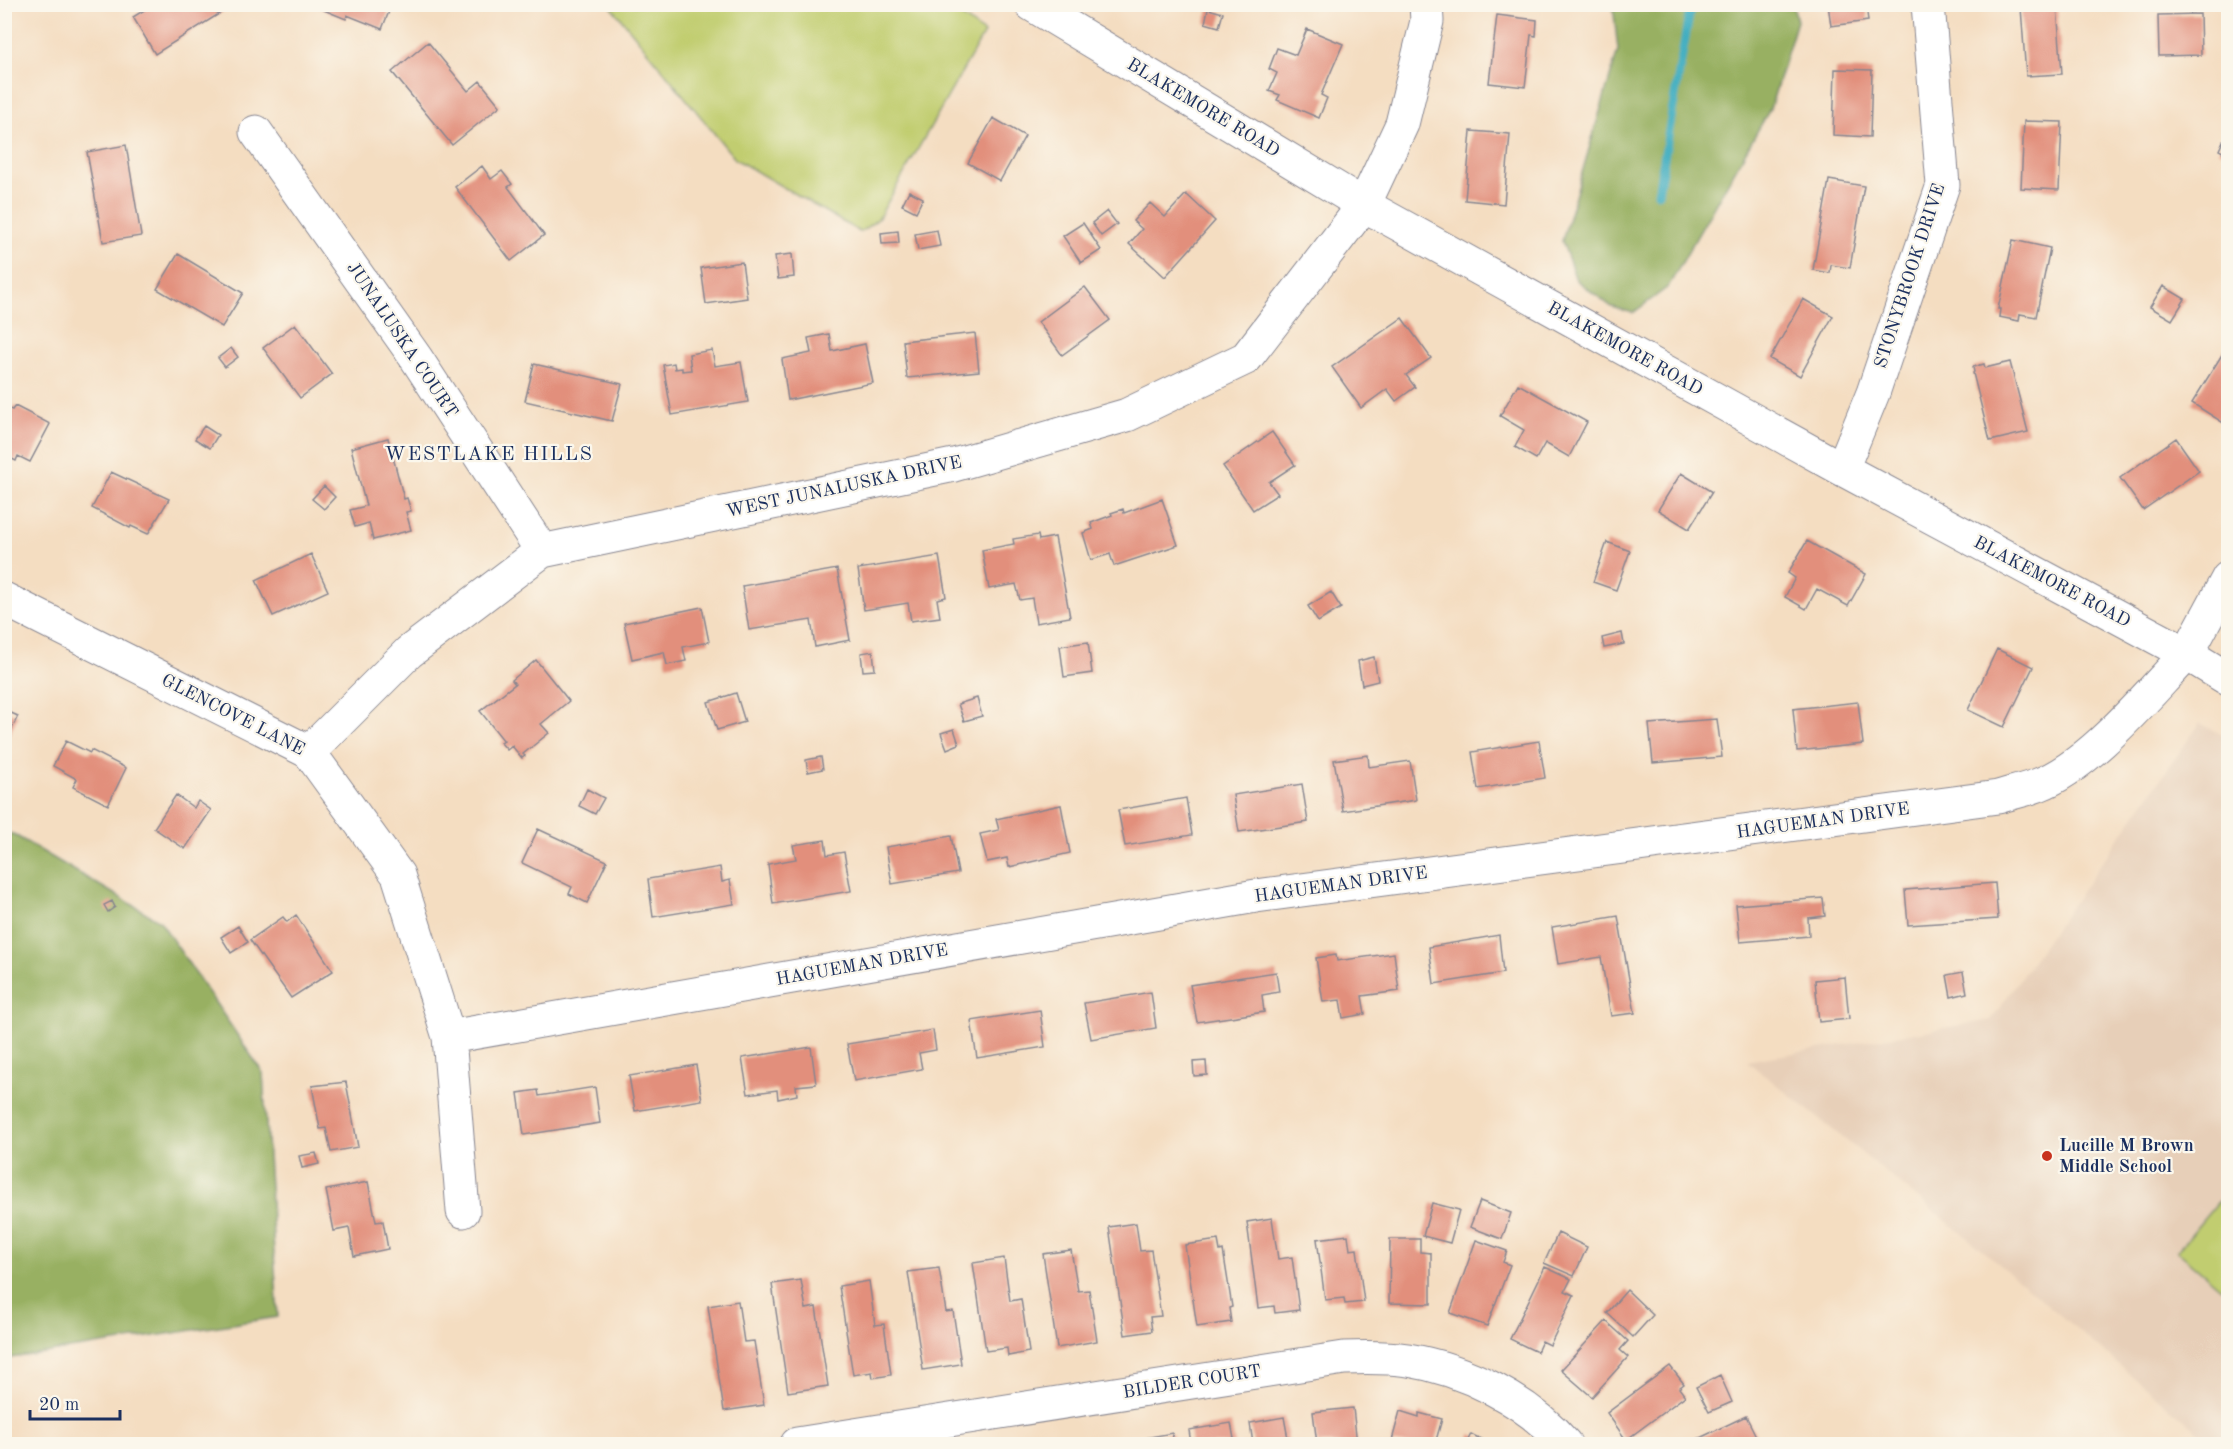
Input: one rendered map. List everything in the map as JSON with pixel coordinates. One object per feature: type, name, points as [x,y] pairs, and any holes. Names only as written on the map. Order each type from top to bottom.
[{"type":"street","name":"BLAKEMORE ROAD","points":[[1031,4],[1364,205],[1842,470],[2187,654],[2229,679]]},
{"type":"street","name":"WEST JUNALUSKA DRIVE","points":[[309,752],[409,652],[542,551],[954,465],[1127,415],[1246,358],[1364,205],[1402,124],[1427,21],[1426,4]]},
{"type":"street","name":"STONYBROOK DRIVE","points":[[1842,470],[1873,393],[1943,185],[1928,4]]},
{"type":"street","name":"JUNALUSKA COURT","points":[[256,132],[416,358],[542,551]]},
{"type":"street","name":"HAGUEMAN DRIVE","points":[[449,1037],[1256,896],[1998,797],[2040,785],[2076,764],[2108,735],[2187,654],[2229,578]]},
{"type":"street","name":"GLENCOVE LANE","points":[[4,599],[309,752],[398,875],[449,1037],[463,1211]]},
{"type":"street","name":"BILDER COURT","points":[[797,1444],[1344,1358],[1380,1357],[1411,1361],[1454,1372],[1496,1391],[1534,1416],[1565,1444]]},
{"type":"shaded area","name":"Lucille M Brown Middle School","points":[[2200,723],[2228,738],[2228,1444],[2213,1444],[1985,1252],[1747,1061],[1991,1020]]},
{"type":"green space","points":[[610,5],[947,5],[984,33],[878,219],[860,232],[735,159]]},
{"type":"green space","points":[[1613,5],[1793,5],[1797,21],[1770,109],[1668,287],[1633,313],[1612,307],[1576,280],[1562,241],[1618,50]]},
{"type":"green space","points":[[5,833],[13,834],[160,921],[263,1073],[278,1317],[5,1359]]},
{"type":"green space","points":[[2228,1190],[2228,1294],[2177,1251]]},
{"type":"building","points":[[154,4],[235,4],[155,54],[133,17]]},
{"type":"building","points":[[309,4],[392,4],[382,29],[347,15],[346,19]]},
{"type":"building","points":[[1828,4],[1866,4],[1868,21],[1831,26]]},
{"type":"building","points":[[2057,6],[2062,74],[2026,76],[2021,8]]},
{"type":"building","points":[[1208,9],[1223,13],[1219,27],[1205,23]]},
{"type":"building","points":[[2200,14],[2201,55],[2159,56],[2158,15]]},
{"type":"building","points":[[1497,15],[1537,20],[1536,36],[1531,35],[1525,87],[1489,83]]},
{"type":"building","points":[[1307,29],[1343,44],[1321,95],[1327,98],[1319,118],[1277,100],[1280,95],[1269,91],[1277,73],[1269,69],[1277,48],[1296,55]]},
{"type":"building","points":[[428,42],[468,91],[480,81],[500,106],[452,145],[392,72]]},
{"type":"building","points":[[1835,69],[1872,70],[1870,137],[1833,135]]},
{"type":"building","points":[[993,118],[1025,136],[1000,181],[968,163]]},
{"type":"building","points":[[2024,121],[2062,122],[2059,190],[2021,188]]},
{"type":"building","points":[[1471,131],[1510,134],[1504,204],[1465,200]]},
{"type":"building","points":[[2223,141],[2228,144],[2228,155],[2219,150]]},
{"type":"building","points":[[126,145],[141,236],[103,242],[87,152]]},
{"type":"building","points":[[482,166],[491,179],[502,171],[512,184],[508,187],[544,235],[511,261],[455,187]]},
{"type":"building","points":[[1829,180],[1864,186],[1850,268],[1831,265],[1830,273],[1813,270]]},
{"type":"building","points":[[909,191],[923,198],[916,212],[902,205]]},
{"type":"building","points":[[1186,194],[1215,221],[1165,277],[1129,244],[1142,229],[1133,221],[1150,203],[1165,217]]},
{"type":"building","points":[[1107,211],[1117,224],[1101,236],[1092,223]]},
{"type":"building","points":[[1083,223],[1101,250],[1081,263],[1063,236]]},
{"type":"building","points":[[937,230],[940,246],[918,250],[915,234]]},
{"type":"building","points":[[898,231],[899,243],[882,244],[881,233]]},
{"type":"building","points":[[2013,240],[2050,248],[2036,317],[2020,314],[2019,321],[1999,317],[2000,309],[1998,309]]},
{"type":"building","points":[[178,254],[243,293],[222,327],[157,289]]},
{"type":"building","points":[[792,254],[794,277],[778,279],[775,256]]},
{"type":"building","points":[[742,262],[747,298],[706,304],[701,268]]},
{"type":"building","points":[[2163,286],[2185,299],[2172,320],[2150,307]]},
{"type":"building","points":[[1085,287],[1110,320],[1062,355],[1038,322]]},
{"type":"building","points":[[1803,299],[1833,316],[1800,376],[1770,359]]},
{"type":"building","points":[[1402,318],[1431,358],[1406,375],[1415,387],[1396,401],[1387,389],[1361,408],[1332,367]]},
{"type":"building","points":[[295,324],[332,374],[300,398],[263,348]]},
{"type":"building","points":[[975,333],[979,371],[907,378],[903,341]]},
{"type":"building","points":[[829,334],[832,351],[865,344],[873,383],[788,400],[782,359],[811,353],[808,338]]},
{"type":"building","points":[[2228,345],[2228,418],[2225,424],[2192,403]]},
{"type":"building","points":[[231,348],[238,357],[225,367],[218,358]]},
{"type":"building","points":[[712,350],[715,366],[741,362],[748,402],[672,415],[663,365],[674,363],[675,369],[691,370],[689,354]]},
{"type":"building","points":[[2010,362],[2028,432],[1990,441],[1973,367],[1984,364],[1985,368]]},
{"type":"building","points":[[534,364],[622,384],[612,421],[525,401]]},
{"type":"building","points":[[1518,384],[1587,422],[1569,457],[1545,443],[1536,459],[1515,447],[1524,430],[1500,416]]},
{"type":"building","points":[[4,406],[12,410],[15,406],[50,424],[30,462],[18,456],[16,461],[4,455]]},
{"type":"building","points":[[204,426],[218,435],[210,448],[195,439]]},
{"type":"building","points":[[1272,432],[1295,465],[1269,482],[1278,494],[1253,510],[1223,466]]},
{"type":"building","points":[[388,438],[404,499],[407,498],[411,511],[406,512],[411,530],[373,540],[369,523],[355,527],[350,510],[366,506],[351,448]]},
{"type":"building","points":[[2176,438],[2199,471],[2143,510],[2120,478]]},
{"type":"building","points":[[111,472],[169,499],[148,534],[131,526],[130,528],[92,508]]},
{"type":"building","points":[[1681,473],[1712,492],[1689,529],[1658,510]]},
{"type":"building","points":[[324,486],[335,497],[324,509],[312,499]]},
{"type":"building","points":[[1162,499],[1178,545],[1114,566],[1110,554],[1091,560],[1083,533],[1093,529],[1091,523],[1112,515],[1111,513],[1123,509],[1124,513]]},
{"type":"building","points":[[1038,535],[1039,540],[1055,537],[1070,617],[1036,623],[1032,598],[1020,600],[1016,584],[989,589],[982,550],[1014,544],[1013,539]]},
{"type":"building","points":[[1807,541],[1866,574],[1848,606],[1817,589],[1806,609],[1785,597],[1795,578],[1788,573]]},
{"type":"building","points":[[1607,542],[1630,551],[1616,590],[1593,582]]},
{"type":"building","points":[[311,554],[328,591],[273,616],[256,580]]},
{"type":"building","points":[[939,556],[946,597],[937,599],[940,617],[911,621],[908,603],[864,610],[858,569]]},
{"type":"building","points":[[837,569],[850,640],[815,647],[811,620],[749,630],[742,586]]},
{"type":"building","points":[[1331,592],[1341,608],[1318,622],[1308,606]]},
{"type":"building","points":[[702,607],[709,642],[683,647],[686,661],[667,665],[664,652],[632,659],[624,623]]},
{"type":"building","points":[[1622,633],[1624,644],[1604,648],[1602,638]]},
{"type":"building","points":[[1088,642],[1092,673],[1064,677],[1060,646]]},
{"type":"building","points":[[1997,649],[2033,667],[2004,727],[1968,710]]},
{"type":"building","points":[[873,651],[875,670],[863,671],[861,653]]},
{"type":"building","points":[[1374,657],[1378,681],[1362,685],[1358,661]]},
{"type":"building","points":[[536,660],[569,701],[541,724],[549,733],[523,754],[525,756],[522,758],[512,746],[507,750],[501,743],[504,741],[480,711],[515,684],[512,680]]},
{"type":"building","points":[[736,693],[745,722],[717,730],[708,702]]},
{"type":"building","points":[[977,698],[982,716],[964,721],[958,704]]},
{"type":"building","points":[[1858,702],[1863,744],[1797,751],[1793,709]]},
{"type":"building","points":[[4,710],[18,716],[4,745]]},
{"type":"building","points":[[1717,719],[1722,757],[1653,763],[1649,724]]},
{"type":"building","points":[[954,729],[959,744],[947,749],[941,733]]},
{"type":"building","points":[[66,741],[90,753],[91,750],[126,768],[108,805],[73,787],[77,779],[53,766]]},
{"type":"building","points":[[1539,741],[1545,778],[1478,789],[1472,752]]},
{"type":"building","points":[[1368,755],[1369,767],[1410,761],[1416,800],[1343,811],[1334,760]]},
{"type":"building","points":[[821,757],[823,769],[808,772],[806,760]]},
{"type":"building","points":[[1302,784],[1308,822],[1239,832],[1233,795]]},
{"type":"building","points":[[587,789],[604,798],[595,814],[579,806]]},
{"type":"building","points":[[176,795],[194,808],[198,801],[211,810],[185,849],[154,828]]},
{"type":"building","points":[[1186,798],[1192,835],[1125,846],[1118,810]]},
{"type":"building","points":[[1061,805],[1070,853],[1009,867],[1007,858],[987,862],[980,834],[999,830],[996,819]]},
{"type":"building","points":[[538,829],[607,861],[587,903],[569,894],[572,887],[522,863]]},
{"type":"building","points":[[951,836],[958,873],[892,884],[886,847]]},
{"type":"building","points":[[825,840],[827,855],[844,852],[851,891],[773,904],[768,864],[796,859],[793,845]]},
{"type":"building","points":[[720,867],[722,882],[730,880],[734,904],[653,917],[648,879]]},
{"type":"building","points":[[1995,883],[1998,919],[1908,925],[1905,890]]},
{"type":"building","points":[[1823,898],[1825,916],[1808,918],[1809,936],[1740,942],[1736,905]]},
{"type":"building","points":[[112,901],[115,907],[108,912],[104,905]]},
{"type":"building","points":[[296,915],[333,971],[291,998],[250,940],[283,917],[287,922]]},
{"type":"building","points":[[1618,916],[1635,1013],[1611,1016],[1601,957],[1558,964],[1552,927]]},
{"type":"building","points":[[238,926],[248,942],[231,953],[221,937]]},
{"type":"building","points":[[1499,935],[1503,973],[1434,984],[1429,947]]},
{"type":"building","points":[[1394,953],[1399,991],[1362,996],[1365,1014],[1343,1018],[1340,1000],[1323,1002],[1316,958],[1336,955],[1337,961]]},
{"type":"building","points":[[1276,972],[1279,992],[1262,995],[1264,1012],[1197,1022],[1190,985]]},
{"type":"building","points":[[1963,972],[1967,993],[1951,997],[1947,975]]},
{"type":"building","points":[[1845,977],[1849,1019],[1819,1022],[1815,980]]},
{"type":"building","points":[[1151,992],[1156,1028],[1091,1039],[1084,1003]]},
{"type":"building","points":[[1040,1010],[1045,1047],[977,1058],[971,1021]]},
{"type":"building","points":[[933,1030],[936,1050],[919,1053],[922,1069],[854,1081],[847,1044]]},
{"type":"building","points":[[811,1047],[816,1084],[796,1086],[797,1095],[778,1099],[777,1090],[748,1094],[742,1058]]},
{"type":"building","points":[[1206,1061],[1207,1075],[1194,1076],[1193,1062]]},
{"type":"building","points":[[696,1065],[702,1100],[635,1111],[629,1076]]},
{"type":"building","points":[[346,1082],[358,1147],[331,1152],[326,1128],[320,1129],[312,1086]]},
{"type":"building","points":[[595,1087],[600,1123],[524,1135],[518,1093],[538,1090],[539,1096]]},
{"type":"building","points":[[316,1153],[319,1164],[302,1168],[299,1156]]},
{"type":"building","points":[[368,1182],[376,1222],[383,1221],[388,1249],[354,1256],[349,1228],[334,1231],[326,1190]]},
{"type":"building","points":[[1480,1201],[1511,1213],[1502,1239],[1470,1227]]},
{"type":"building","points":[[1432,1203],[1459,1210],[1450,1243],[1423,1236]]},
{"type":"building","points":[[1272,1218],[1278,1259],[1292,1257],[1299,1310],[1275,1313],[1274,1306],[1258,1308],[1247,1222]]},
{"type":"building","points":[[1136,1223],[1140,1251],[1151,1250],[1161,1316],[1150,1317],[1152,1331],[1125,1335],[1109,1227]]},
{"type":"building","points":[[1558,1233],[1587,1247],[1574,1276],[1544,1263]]},
{"type":"building","points":[[1348,1235],[1350,1250],[1357,1249],[1364,1302],[1345,1304],[1344,1298],[1325,1300],[1317,1239]]},
{"type":"building","points":[[1390,1239],[1420,1239],[1420,1252],[1431,1253],[1431,1304],[1389,1303]]},
{"type":"building","points":[[1218,1240],[1220,1251],[1223,1250],[1232,1307],[1229,1308],[1231,1322],[1197,1327],[1185,1245]]},
{"type":"building","points":[[1476,1240],[1507,1251],[1503,1262],[1510,1265],[1487,1326],[1450,1313]]},
{"type":"building","points":[[1071,1250],[1078,1291],[1089,1290],[1097,1341],[1057,1348],[1043,1254]]},
{"type":"building","points":[[1004,1258],[1010,1301],[1021,1299],[1029,1352],[1008,1356],[1007,1348],[986,1351],[973,1263]]},
{"type":"building","points":[[1545,1267],[1571,1279],[1565,1291],[1574,1295],[1550,1345],[1542,1341],[1537,1352],[1510,1339]]},
{"type":"building","points":[[939,1268],[946,1312],[953,1311],[961,1364],[923,1370],[908,1272]]},
{"type":"building","points":[[801,1280],[806,1309],[816,1307],[828,1386],[788,1392],[772,1284]]},
{"type":"building","points":[[869,1281],[875,1325],[884,1324],[891,1375],[873,1378],[872,1372],[853,1375],[839,1286]]},
{"type":"building","points":[[1627,1290],[1653,1315],[1633,1337],[1607,1313]]},
{"type":"building","points":[[738,1301],[744,1342],[754,1341],[764,1405],[724,1411],[708,1306]]},
{"type":"building","points":[[1606,1321],[1628,1341],[1620,1350],[1628,1357],[1592,1397],[1561,1370]]},
{"type":"building","points":[[1670,1366],[1684,1384],[1679,1388],[1685,1396],[1626,1440],[1607,1413]]},
{"type":"building","points":[[1720,1375],[1732,1402],[1709,1412],[1696,1387]]},
{"type":"building","points":[[1353,1408],[1357,1444],[1317,1444],[1313,1412]]},
{"type":"building","points":[[1400,1411],[1419,1417],[1419,1413],[1442,1419],[1435,1444],[1391,1444]]},
{"type":"building","points":[[1746,1416],[1758,1440],[1748,1444],[1687,1444]]},
{"type":"building","points":[[1284,1417],[1289,1444],[1253,1444],[1250,1423]]},
{"type":"building","points":[[1231,1423],[1235,1444],[1191,1444],[1189,1430]]},
{"type":"building","points":[[1172,1433],[1174,1444],[1134,1444],[1133,1440]]},
{"type":"building","points":[[1471,1434],[1490,1444],[1466,1444]]},
{"type":"waterway","points":[[1658,193],[1691,4]]},
{"type":"place","name":"Lucille M Brown Middle School","points":[[2047,1156]]},
{"type":"district","name":"WESTLAKE HILLS","points":[[489,455]]}]
